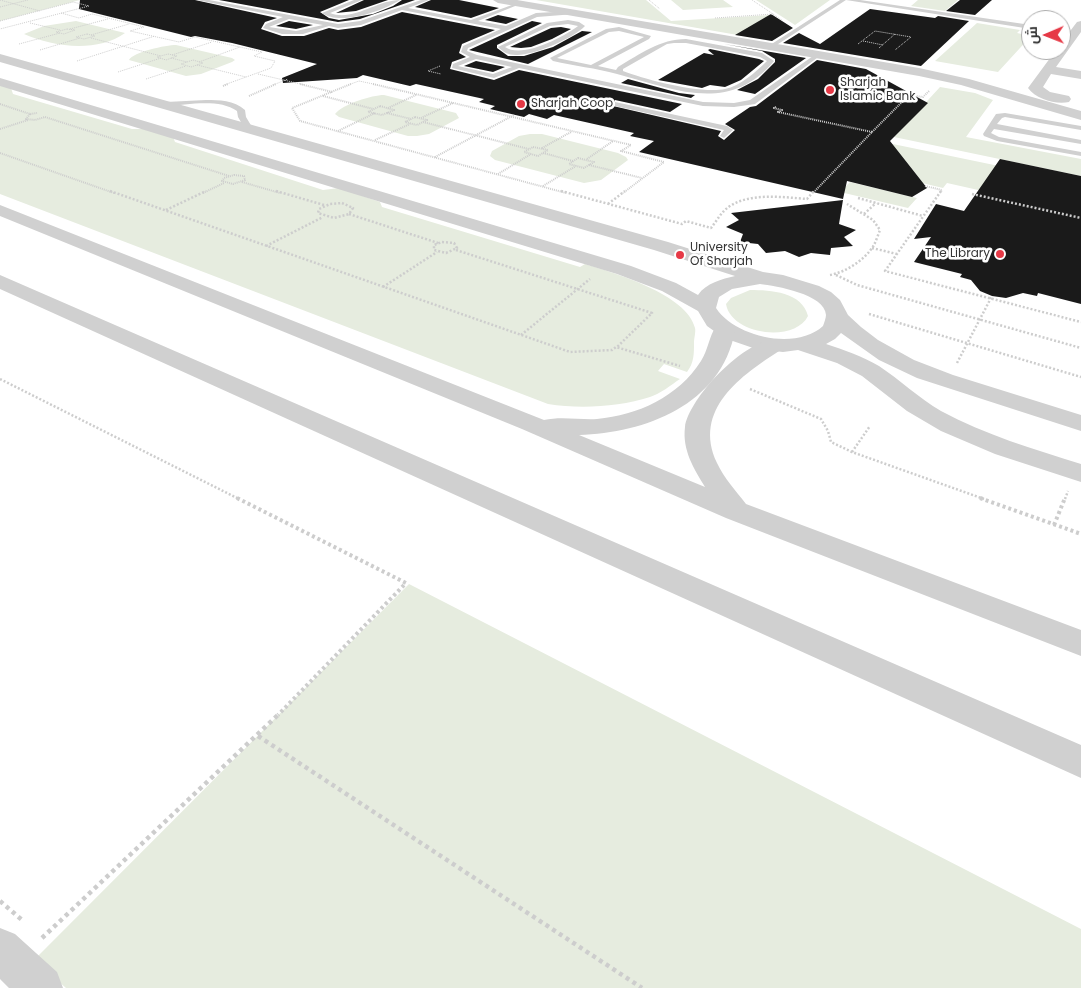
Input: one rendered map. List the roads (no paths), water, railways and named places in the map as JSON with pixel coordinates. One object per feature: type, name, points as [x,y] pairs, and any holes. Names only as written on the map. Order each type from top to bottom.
[{"type":"street","points":[[498,0],[518,3],[533,10],[573,18],[586,15],[942,77],[1081,116]]},
{"type":"street","points":[[0,58],[662,246],[760,278]]},
{"type":"street","points":[[1055,60],[1036,86],[1077,97]]},
{"type":"street","points":[[1048,70],[1081,75]]},
{"type":"street","points":[[0,82],[624,270],[668,286],[705,307]]},
{"type":"street","points":[[2,221],[80,241],[532,424],[736,511],[1081,643]]},
{"type":"street","points":[[624,270],[652,262],[658,257],[662,246]]},
{"type":"street","points":[[837,317],[833,329],[822,338],[802,344],[773,345],[755,343],[724,331],[710,320],[705,307],[707,298],[714,289],[726,283],[742,279],[778,280],[812,290],[829,303],[837,317],[852,333],[899,363],[948,382],[1081,423]]},
{"type":"street","points":[[0,281],[1081,762]]},
{"type":"street","points":[[724,331],[717,356],[717,374],[697,426],[698,446],[704,462],[736,511]]},
{"type":"street","points":[[802,344],[847,360],[868,370],[906,400],[959,430],[990,443],[1078,472]]},
{"type":"street","points":[[532,424],[580,428],[607,426],[632,421],[658,412],[717,374],[742,364],[773,345]]},
{"type":"street","points":[[658,412],[697,426]]},
{"type":"street","points":[[0,950],[33,986]]},
{"type":"lane","points":[[200,0],[327,26],[355,25],[426,0]]},
{"type":"lane","points":[[358,0],[325,13],[334,16],[352,15],[397,0]]},
{"type":"lane","points":[[770,47],[844,0]]},
{"type":"lane","points":[[849,0],[1021,25]]},
{"type":"lane","points":[[898,7],[907,0]]},
{"type":"lane","points":[[472,22],[518,3]]},
{"type":"lane","points":[[402,8],[507,28]]},
{"type":"lane","points":[[533,10],[507,28],[465,47],[464,52],[475,57],[518,66],[693,111],[726,128],[728,130],[724,136]]},
{"type":"lane","points":[[288,18],[268,25],[266,28],[295,34],[306,33],[327,26]]},
{"type":"lane","points":[[573,18],[581,28],[534,50],[517,53],[505,51],[501,47],[552,23],[573,18]]},
{"type":"lane","points":[[592,67],[648,36],[619,29],[604,31],[553,58],[555,60],[705,92],[720,92],[732,89],[771,62],[762,55],[686,42],[669,42],[620,68],[618,72]]},
{"type":"lane","points":[[726,49],[739,42]]},
{"type":"lane","points":[[618,104],[693,111],[752,102],[818,55]]},
{"type":"lane","points":[[475,57],[454,67],[494,76],[501,75],[518,66]]},
{"type":"lane","points":[[1081,128],[1014,116],[999,116],[987,134],[993,138],[1081,154]]},
{"type":"lane","points":[[993,126],[1081,142]]},
{"type":"place","name":"Sharjah Islamic Bank","points":[[830,90]]},
{"type":"place","name":"Sharjah Coop","points":[[521,104]]},
{"type":"place","name":"The Library","points":[[1000,254]]},
{"type":"place","name":"University Of Sharjah","points":[[680,255]]}]
